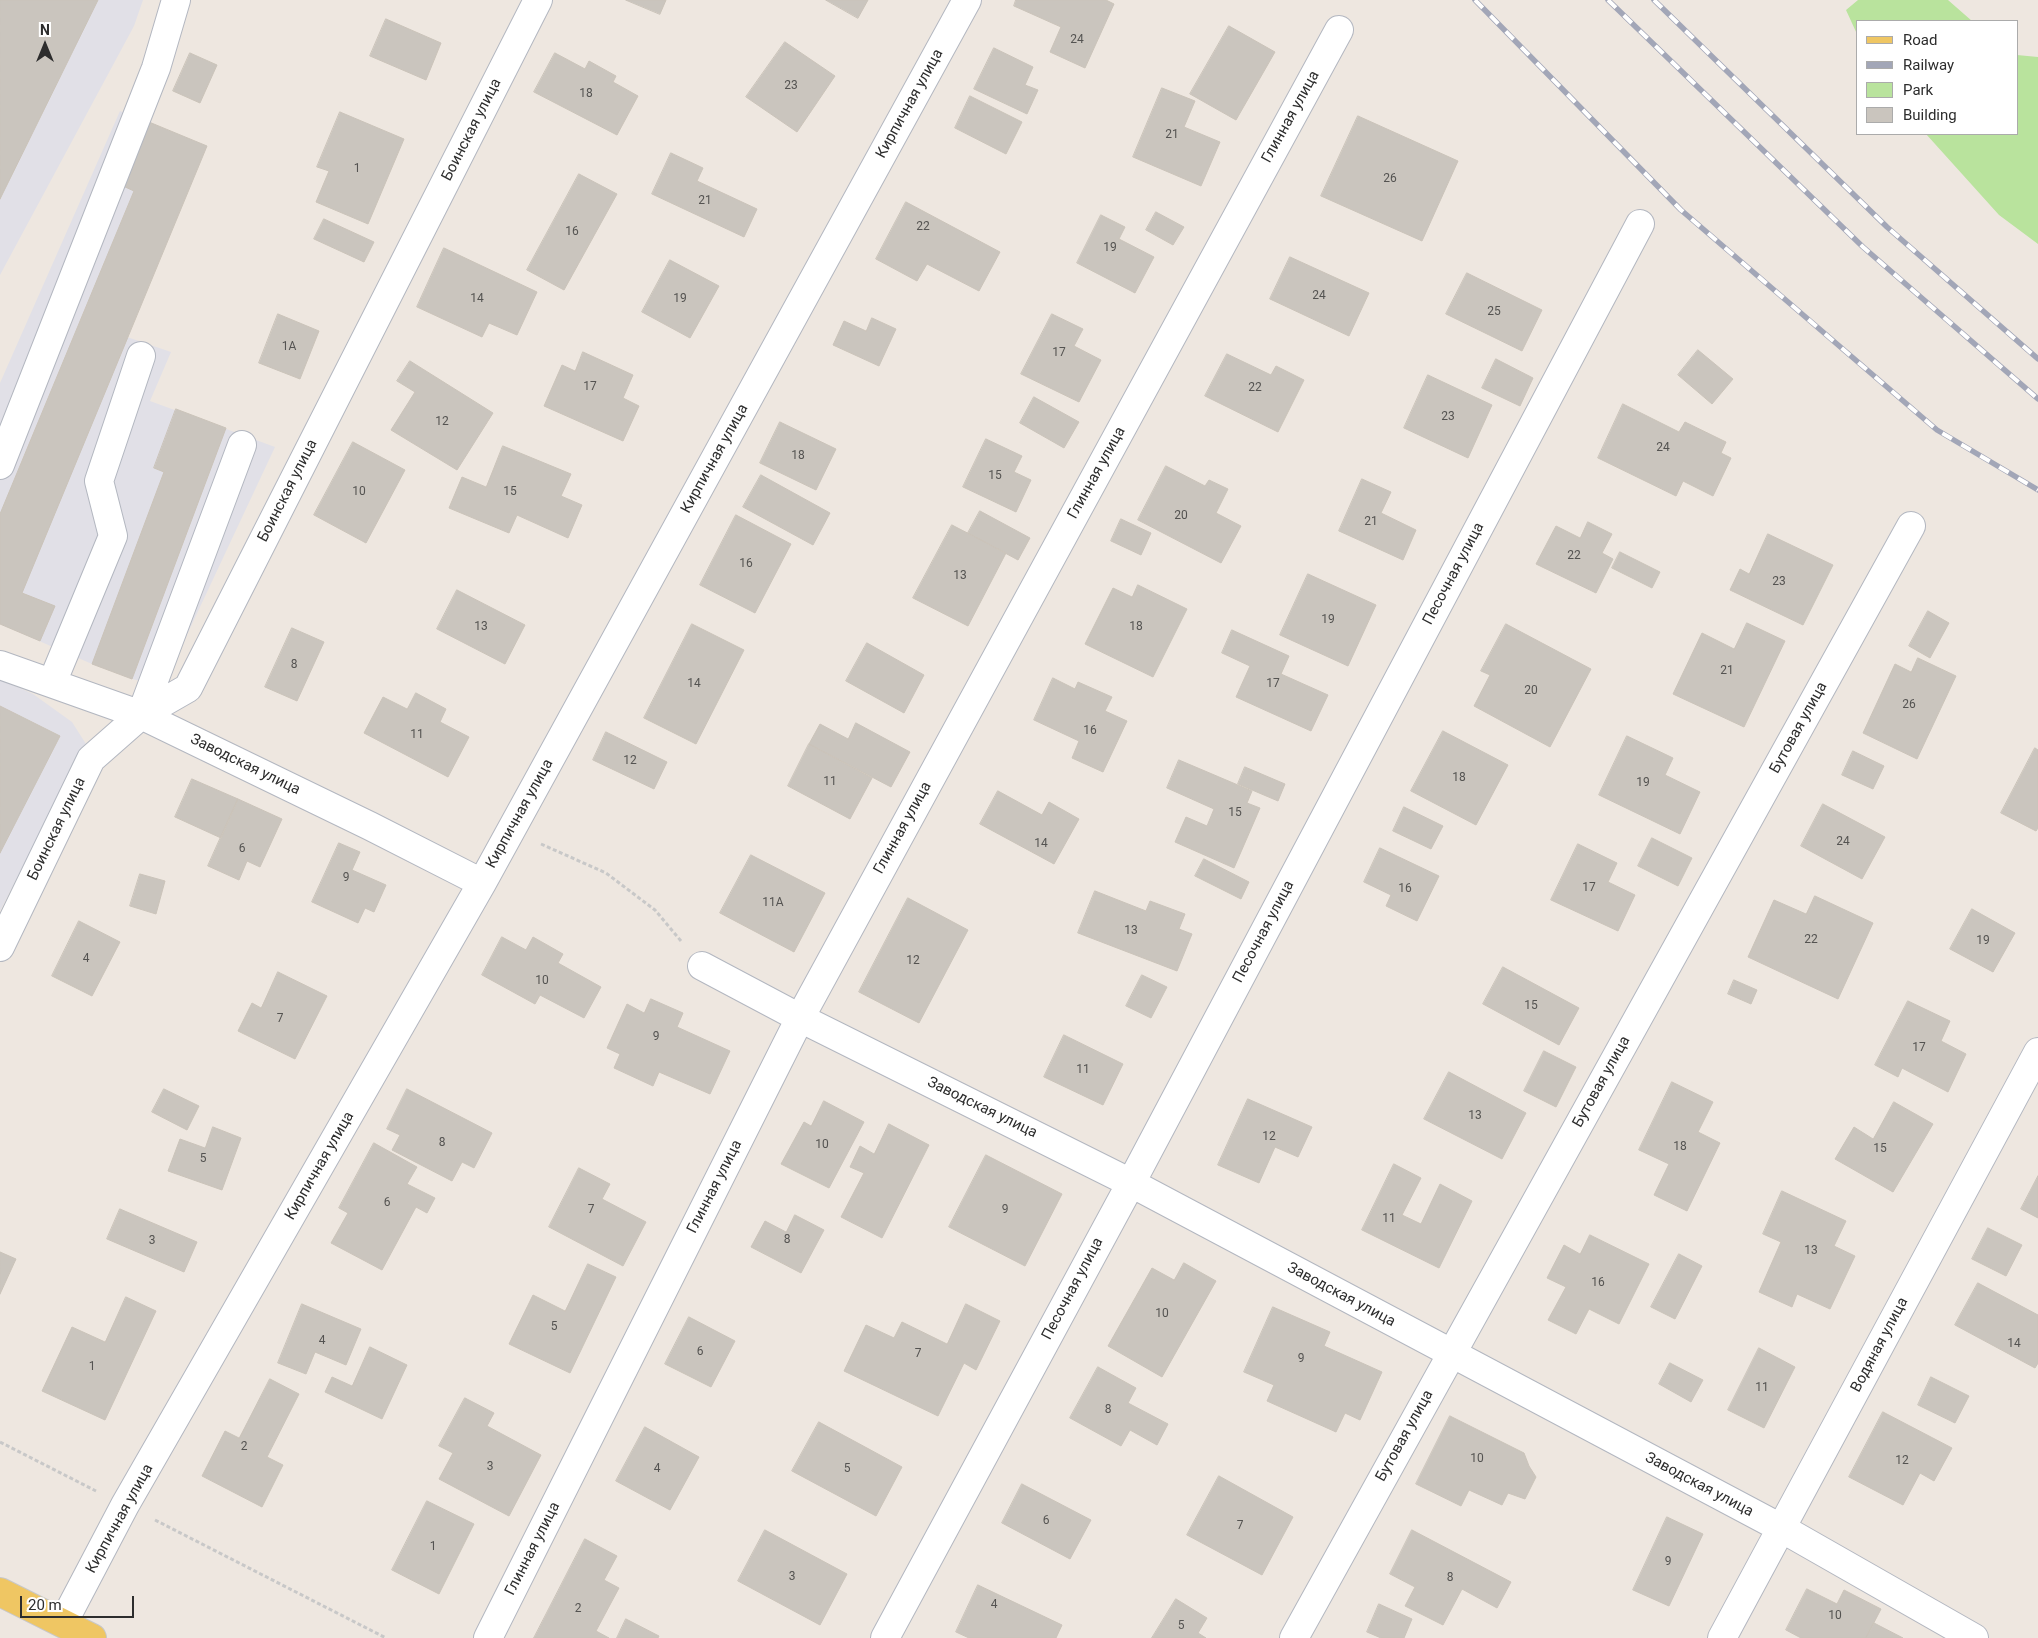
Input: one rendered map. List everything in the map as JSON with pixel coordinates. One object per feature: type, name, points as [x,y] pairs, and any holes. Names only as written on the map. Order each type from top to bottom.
[{"type":"main road","points":[[0,1592],[92,1638]]},
{"type":"street","points":[[0,464],[156,68],[176,0]]},
{"type":"street","name":"Боинская улица","points":[[0,947],[91,759],[141,715],[188,688],[538,0]]},
{"type":"street","name":"Кирпичная улица","points":[[63,1623],[126,1505],[511,831],[967,0]]},
{"type":"street","name":"Глинная улица","points":[[488,1638],[800,1018],[1339,30]]},
{"type":"street","name":"Песочная улица","points":[[885,1638],[1130,1183],[1640,224]]},
{"type":"street","points":[[52,684],[114,536],[99,481],[142,356]]},
{"type":"street","points":[[141,715],[242,445]]},
{"type":"street","name":"Бутовая улица","points":[[1294,1638],[1911,526]]},
{"type":"street","name":"Заводская улица","points":[[0,665],[141,715],[370,826],[482,883]]},
{"type":"street","name":"Заводская улица","points":[[702,966],[800,1018],[1130,1183],[1781,1528],[1974,1638]]},
{"type":"street","name":"Водяная улица","points":[[1722,1638],[2038,1052]]},
{"type":"path","points":[[511,831],[606,873],[656,910],[702,966]]},
{"type":"path","points":[[0,1442],[386,1638]]},
{"type":"shaded area","points":[[0,0],[143,0],[134,26],[0,275]]},
{"type":"shaded area","points":[[120,111],[207,146],[127,337],[171,352],[150,401],[275,447],[163,686],[132,679],[92,664],[0,624],[0,383]]},
{"type":"shaded area","points":[[0,679],[33,694],[72,722],[86,744],[0,911]]},
{"type":"green space","points":[[1858,0],[1948,0],[1971,20],[1856,20],[1856,32],[1846,10]]},
{"type":"green space","points":[[2018,55],[2038,57],[2038,244],[1999,215],[1927,135],[2018,135]]},
{"type":"building","points":[[0,0],[98,0],[0,199]]},
{"type":"building","points":[[626,0],[666,0],[660,14]]},
{"type":"building","points":[[826,0],[868,0],[858,18]]},
{"type":"building","points":[[1016,0],[1106,0],[1114,4],[1085,68],[1050,52],[1061,27],[1014,6]]},
{"type":"building","points":[[386,19],[441,43],[426,80],[370,56]]},
{"type":"building","points":[[1229,26],[1275,52],[1236,120],[1190,94]]},
{"type":"building","points":[[785,42],[835,76],[797,132],[746,97]]},
{"type":"building","points":[[994,48],[1033,67],[1025,85],[1038,90],[1027,114],[974,89]]},
{"type":"building","points":[[190,53],[217,65],[200,103],[173,91]]},
{"type":"building","points":[[555,53],[585,69],[589,61],[616,76],[613,82],[638,96],[617,135],[534,92]]},
{"type":"building","points":[[1162,88],[1195,101],[1184,127],[1220,142],[1201,186],[1133,157]]},
{"type":"building","points":[[970,96],[1022,122],[1006,154],[955,128]]},
{"type":"building","points":[[340,112],[404,139],[368,224],[316,202],[329,171],[317,167]]},
{"type":"building","points":[[1358,116],[1458,161],[1422,241],[1321,196]]},
{"type":"building","points":[[149,122],[207,146],[22,593],[55,606],[40,641],[0,624],[0,514],[134,191],[123,186]]},
{"type":"building","points":[[671,153],[703,168],[697,181],[757,209],[744,237],[652,194]]},
{"type":"building","points":[[579,174],[617,194],[564,290],[527,270]]},
{"type":"building","points":[[906,202],[1000,252],[979,291],[927,264],[917,281],[876,259]]},
{"type":"building","points":[[1156,212],[1184,227],[1173,245],[1146,230]]},
{"type":"building","points":[[1101,215],[1125,227],[1119,239],[1154,257],[1135,293],[1077,263]]},
{"type":"building","points":[[324,219],[374,242],[364,262],[314,239]]},
{"type":"building","points":[[444,248],[537,292],[517,335],[489,323],[482,337],[417,307]]},
{"type":"building","points":[[1290,257],[1369,293],[1349,336],[1270,299]]},
{"type":"building","points":[[670,260],[719,286],[690,338],[642,312]]},
{"type":"building","points":[[1467,273],[1542,310],[1522,351],[1446,314]]},
{"type":"building","points":[[278,314],[319,331],[300,379],[259,363]]},
{"type":"building","points":[[1052,314],[1083,329],[1074,346],[1101,360],[1079,402],[1021,374]]},
{"type":"building","points":[[872,318],[896,329],[879,366],[833,345],[844,321],[866,331]]},
{"type":"building","points":[[1698,350],[1733,379],[1712,404],[1678,375]]},
{"type":"building","points":[[583,352],[633,375],[623,398],[639,406],[623,441],[544,406],[562,365],[575,371]]},
{"type":"building","points":[[1227,354],[1271,375],[1276,366],[1304,380],[1278,432],[1205,396]]},
{"type":"building","points":[[1496,359],[1533,378],[1520,406],[1482,388]]},
{"type":"building","points":[[410,361],[493,413],[457,470],[391,430],[415,392],[397,381]]},
{"type":"building","points":[[1428,375],[1492,405],[1468,458],[1404,428]]},
{"type":"building","points":[[1034,397],[1079,422],[1064,448],[1020,423]]},
{"type":"building","points":[[1623,404],[1679,432],[1685,422],[1726,442],[1721,453],[1731,458],[1713,496],[1683,481],[1676,496],[1598,458]]},
{"type":"building","points":[[176,409],[226,428],[132,679],[92,664],[164,472],[154,468]]},
{"type":"building","points":[[780,422],[836,449],[816,490],[760,463]]},
{"type":"building","points":[[986,439],[1022,456],[1014,472],[1031,480],[1016,512],[963,487]]},
{"type":"building","points":[[353,442],[405,470],[366,543],[314,515]]},
{"type":"building","points":[[503,446],[571,474],[561,496],[582,505],[568,538],[517,515],[509,533],[449,508],[462,477],[486,487]]},
{"type":"building","points":[[1166,466],[1205,486],[1209,480],[1228,489],[1216,513],[1241,526],[1221,563],[1138,520]]},
{"type":"building","points":[[761,475],[830,513],[813,545],[743,507]]},
{"type":"building","points":[[1362,479],[1391,492],[1381,513],[1416,530],[1403,560],[1339,531]]},
{"type":"building","points":[[980,511],[1030,538],[1018,560],[968,533]]},
{"type":"building","points":[[736,515],[791,544],[755,613],[700,585]]},
{"type":"building","points":[[1121,519],[1151,533],[1141,555],[1111,541]]},
{"type":"building","points":[[1588,522],[1612,534],[1602,553],[1613,559],[1596,593],[1536,564],[1556,526],[1580,538]]},
{"type":"building","points":[[952,525],[1006,553],[968,626],[913,598]]},
{"type":"building","points":[[1768,534],[1833,565],[1803,625],[1730,590],[1740,569],[1749,574]]},
{"type":"building","points":[[1620,552],[1660,572],[1652,588],[1612,568]]},
{"type":"building","points":[[1308,574],[1376,605],[1348,666],[1280,635]]},
{"type":"building","points":[[1138,585],[1187,609],[1153,677],[1085,644],[1113,588],[1132,597]]},
{"type":"building","points":[[457,590],[525,625],[505,664],[437,629]]},
{"type":"building","points":[[1928,611],[1949,623],[1930,658],[1909,646]]},
{"type":"building","points":[[1747,623],[1785,641],[1744,727],[1673,694],[1702,633],[1734,649]]},
{"type":"building","points":[[692,624],[744,650],[696,744],[644,718]]},
{"type":"building","points":[[1506,624],[1591,669],[1550,747],[1474,706],[1490,675],[1481,671]]},
{"type":"building","points":[[292,628],[324,642],[297,701],[265,687]]},
{"type":"building","points":[[1232,630],[1289,656],[1281,674],[1328,695],[1311,731],[1236,697],[1250,666],[1222,653]]},
{"type":"building","points":[[867,643],[924,675],[904,713],[846,681]]},
{"type":"building","points":[[1918,658],[1956,676],[1917,759],[1863,733],[1895,664],[1911,672]]},
{"type":"building","points":[[1053,678],[1075,689],[1078,682],[1112,697],[1105,711],[1127,721],[1103,772],[1072,758],[1079,741],[1034,720]]},
{"type":"building","points":[[416,693],[446,709],[440,722],[469,737],[448,777],[364,733],[383,697],[407,709]]},
{"type":"building","points":[[0,706],[60,736],[0,853]]},
{"type":"building","points":[[856,723],[910,752],[891,787],[809,744],[820,724],[848,739]]},
{"type":"building","points":[[1443,731],[1508,765],[1476,825],[1411,791]]},
{"type":"building","points":[[606,732],[667,762],[654,789],[593,760]]},
{"type":"building","points":[[1627,736],[1673,758],[1665,775],[1700,792],[1680,834],[1599,795]]},
{"type":"building","points":[[809,744],[872,778],[850,819],[788,786]]},
{"type":"building","points":[[2035,748],[2038,750],[2038,828],[2036,831],[2001,813]]},
{"type":"building","points":[[1853,751],[1884,766],[1873,789],[1842,775]]},
{"type":"building","points":[[1179,760],[1252,791],[1247,803],[1260,808],[1234,868],[1175,842],[1186,817],[1207,826],[1214,809],[1167,788]]},
{"type":"building","points":[[1245,767],[1285,784],[1278,801],[1238,784]]},
{"type":"building","points":[[192,779],[238,799],[221,838],[175,817]]},
{"type":"building","points":[[998,791],[1042,815],[1049,802],[1079,819],[1054,864],[980,824]]},
{"type":"building","points":[[238,799],[282,819],[260,867],[247,861],[239,880],[208,866]]},
{"type":"building","points":[[1823,804],[1885,837],[1862,879],[1801,846]]},
{"type":"building","points":[[1404,807],[1443,826],[1431,849],[1393,831]]},
{"type":"building","points":[[1652,838],[1692,858],[1678,886],[1638,866]]},
{"type":"building","points":[[339,843],[360,852],[352,870],[386,885],[374,912],[365,908],[358,923],[312,902]]},
{"type":"building","points":[[1578,844],[1617,863],[1608,882],[1635,895],[1618,931],[1551,900]]},
{"type":"building","points":[[1380,848],[1439,876],[1417,921],[1386,906],[1391,895],[1364,882]]},
{"type":"building","points":[[751,855],[825,893],[794,952],[720,913]]},
{"type":"building","points":[[1204,859],[1249,882],[1241,899],[1195,876]]},
{"type":"building","points":[[140,874],[165,881],[156,914],[130,906]]},
{"type":"building","points":[[1095,891],[1146,911],[1150,901],[1185,914],[1179,929],[1192,934],[1177,971],[1078,933]]},
{"type":"building","points":[[1815,896],[1873,923],[1838,999],[1748,957],[1774,900],[1806,914]]},
{"type":"building","points":[[908,898],[968,930],[919,1023],[859,992]]},
{"type":"building","points":[[1972,909],[2015,933],[1993,972],[1950,949]]},
{"type":"building","points":[[79,921],[120,942],[92,996],[52,976]]},
{"type":"building","points":[[502,937],[526,950],[533,937],[563,954],[558,963],[601,987],[584,1018],[540,995],[535,1004],[482,975]]},
{"type":"building","points":[[1503,967],[1579,1008],[1559,1045],[1483,1004]]},
{"type":"building","points":[[278,972],[327,996],[295,1059],[238,1031],[252,1003],[261,1008]]},
{"type":"building","points":[[1142,975],[1167,987],[1151,1018],[1126,1006]]},
{"type":"building","points":[[1734,980],[1757,990],[1751,1004],[1728,994]]},
{"type":"building","points":[[651,999],[683,1013],[677,1027],[730,1051],[710,1094],[659,1072],[653,1086],[614,1068],[620,1054],[607,1048],[627,1004],[644,1013]]},
{"type":"building","points":[[1908,1001],[1950,1021],[1941,1041],[1966,1054],[1948,1092],[1902,1068],[1898,1077],[1875,1065]]},
{"type":"building","points":[[1064,1035],[1123,1064],[1103,1105],[1044,1077]]},
{"type":"building","points":[[1544,1051],[1576,1067],[1556,1107],[1524,1091]]},
{"type":"building","points":[[1449,1072],[1526,1113],[1502,1159],[1424,1119]]},
{"type":"building","points":[[1672,1082],[1713,1102],[1698,1132],[1720,1143],[1687,1211],[1654,1195],[1669,1164],[1639,1150]]},
{"type":"building","points":[[164,1089],[199,1106],[187,1130],[152,1112]]},
{"type":"building","points":[[407,1089],[492,1133],[474,1168],[462,1162],[452,1181],[392,1150],[400,1135],[387,1129]]},
{"type":"building","points":[[1248,1099],[1312,1127],[1298,1157],[1275,1147],[1259,1183],[1218,1165]]},
{"type":"building","points":[[824,1101],[864,1122],[829,1188],[781,1164],[804,1122],[811,1126]]},
{"type":"building","points":[[1894,1102],[1933,1124],[1893,1192],[1835,1159],[1854,1127],[1873,1139]]},
{"type":"building","points":[[889,1124],[929,1145],[882,1238],[841,1217],[864,1173],[850,1167],[860,1146],[874,1154]]},
{"type":"building","points":[[213,1127],[241,1138],[222,1190],[168,1171],[180,1139],[205,1148]]},
{"type":"building","points":[[374,1143],[417,1167],[407,1184],[435,1198],[427,1213],[416,1207],[382,1270],[331,1243],[348,1213],[339,1208]]},
{"type":"building","points":[[986,1155],[1062,1194],[1025,1266],[949,1227]]},
{"type":"building","points":[[1394,1164],[1421,1178],[1402,1215],[1421,1224],[1440,1184],[1472,1201],[1439,1268],[1362,1230]]},
{"type":"building","points":[[579,1168],[610,1184],[602,1199],[646,1222],[623,1266],[549,1227]]},
{"type":"building","points":[[2038,1176],[2038,1218],[2021,1209]]},
{"type":"building","points":[[1782,1191],[1846,1221],[1834,1246],[1855,1256],[1830,1309],[1797,1294],[1792,1307],[1759,1292],[1781,1242],[1763,1234]]},
{"type":"building","points":[[120,1209],[197,1242],[184,1272],[107,1239]]},
{"type":"building","points":[[795,1215],[824,1230],[801,1273],[751,1247],[765,1221],[786,1232]]},
{"type":"building","points":[[1988,1228],[2022,1245],[2006,1276],[1972,1259]]},
{"type":"building","points":[[1590,1235],[1649,1264],[1619,1324],[1589,1309],[1576,1334],[1548,1320],[1566,1287],[1547,1278],[1564,1245],[1580,1254]]},
{"type":"building","points":[[0,1252],[16,1259],[0,1294]]},
{"type":"building","points":[[1679,1254],[1702,1266],[1675,1319],[1651,1307]]},
{"type":"building","points":[[1184,1263],[1216,1281],[1162,1377],[1108,1346],[1152,1268],[1174,1280]]},
{"type":"building","points":[[588,1264],[616,1277],[570,1373],[509,1344],[533,1295],[565,1311]]},
{"type":"building","points":[[1978,1283],[2038,1315],[2038,1363],[2035,1368],[1955,1325]]},
{"type":"building","points":[[126,1297],[156,1311],[105,1420],[42,1391],[72,1327],[105,1342]]},
{"type":"building","points":[[302,1304],[361,1329],[346,1365],[315,1352],[306,1374],[278,1363]]},
{"type":"building","points":[[966,1304],[1000,1321],[976,1370],[964,1363],[938,1416],[844,1371],[866,1325],[894,1338],[902,1322],[947,1344]]},
{"type":"building","points":[[1273,1307],[1330,1332],[1324,1346],[1382,1372],[1360,1420],[1345,1413],[1336,1432],[1267,1401],[1274,1385],[1244,1372]]},
{"type":"building","points":[[689,1317],[735,1341],[711,1387],[665,1364]]},
{"type":"building","points":[[370,1347],[407,1365],[382,1419],[325,1392],[332,1377],[352,1386]]},
{"type":"building","points":[[1759,1348],[1795,1367],[1764,1428],[1728,1410]]},
{"type":"building","points":[[1670,1363],[1703,1380],[1691,1402],[1659,1384]]},
{"type":"building","points":[[1098,1367],[1136,1388],[1128,1403],[1168,1424],[1157,1445],[1130,1430],[1121,1446],[1070,1418]]},
{"type":"building","points":[[1931,1377],[1969,1396],[1955,1423],[1918,1405]]},
{"type":"building","points":[[270,1379],[299,1394],[267,1457],[283,1465],[262,1507],[202,1476],[225,1431],[239,1438]]},
{"type":"building","points":[[465,1398],[494,1413],[487,1426],[541,1455],[509,1516],[439,1479],[453,1453],[439,1446]]},
{"type":"building","points":[[1883,1412],[1952,1448],[1934,1481],[1920,1473],[1903,1505],[1849,1477]]},
{"type":"building","points":[[1450,1416],[1524,1453],[1536,1477],[1525,1499],[1508,1493],[1502,1505],[1469,1490],[1461,1506],[1416,1484]]},
{"type":"building","points":[[819,1422],[902,1467],[876,1516],[792,1471]]},
{"type":"building","points":[[645,1427],[699,1457],[670,1510],[616,1481]]},
{"type":"building","points":[[1219,1476],[1293,1517],[1262,1575],[1187,1535]]},
{"type":"building","points":[[1022,1484],[1091,1520],[1070,1559],[1002,1523]]},
{"type":"building","points":[[427,1501],[474,1524],[439,1594],[392,1570]]},
{"type":"building","points":[[1667,1517],[1703,1534],[1669,1606],[1633,1590]]},
{"type":"building","points":[[765,1530],[847,1574],[820,1625],[738,1581]]},
{"type":"building","points":[[1412,1530],[1511,1582],[1497,1608],[1462,1589],[1443,1625],[1405,1606],[1415,1587],[1390,1574]]},
{"type":"building","points":[[585,1539],[617,1556],[604,1580],[619,1588],[596,1631],[609,1638],[534,1638]]},
{"type":"building","points":[[978,1585],[1062,1625],[1056,1638],[969,1638],[956,1632]]},
{"type":"building","points":[[1807,1589],[1837,1604],[1844,1590],[1881,1609],[1866,1638],[1801,1638],[1786,1630]]},
{"type":"building","points":[[1176,1599],[1207,1618],[1198,1633],[1206,1638],[1152,1638]]},
{"type":"building","points":[[1379,1604],[1412,1619],[1404,1638],[1381,1638],[1367,1632]]},
{"type":"building","points":[[626,1619],[659,1636],[658,1638],[617,1638]]},
{"type":"building","points":[[1874,1623],[1903,1638],[1866,1638]]},
{"type":"railway","points":[[1475,0],[1681,210],[1937,430],[2038,490]]},
{"type":"railway","points":[[1608,0],[1863,247],[2038,399]]},
{"type":"railway","points":[[1654,0],[1887,227],[2038,359]]}]
